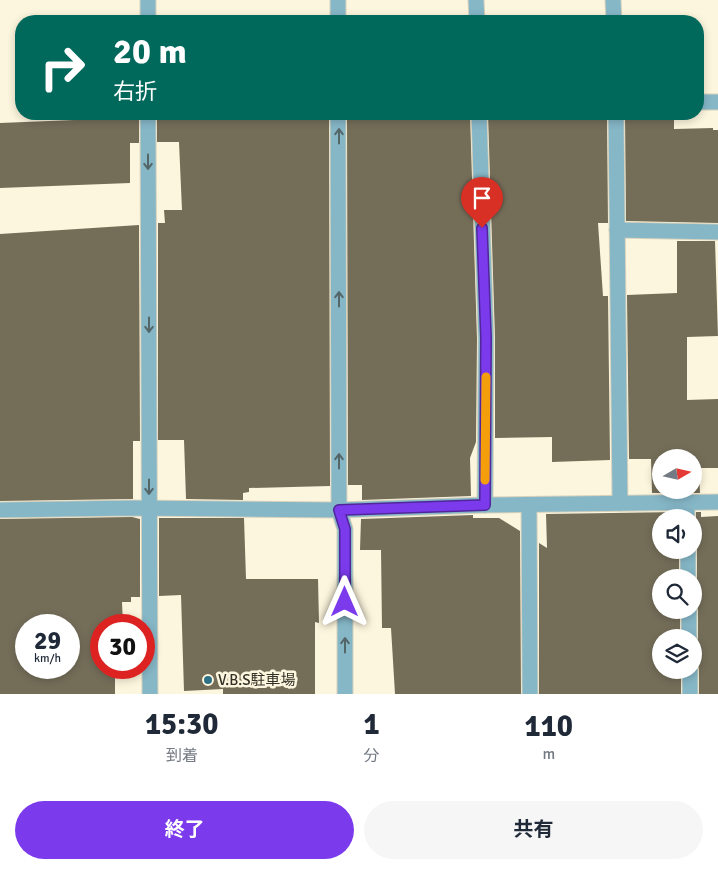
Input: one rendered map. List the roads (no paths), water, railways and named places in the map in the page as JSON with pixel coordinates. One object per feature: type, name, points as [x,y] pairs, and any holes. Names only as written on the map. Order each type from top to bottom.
[{"type":"street","points":[[148,0],[148,15]]},
{"type":"street","points":[[338,0],[338,15]]},
{"type":"street","points":[[476,0],[477,15]]},
{"type":"street","points":[[613,0],[614,15]]},
{"type":"street","points":[[704,102],[718,102]]},
{"type":"street","points":[[148,120],[150,694]]},
{"type":"street","points":[[338,120],[339,510],[345,529],[345,694]]},
{"type":"street","points":[[479,120],[486,338],[485,505]]},
{"type":"street","points":[[616,120],[620,503]]},
{"type":"street","points":[[617,230],[718,232]]},
{"type":"street","points":[[691,509],[718,502]]},
{"type":"street","points":[[0,510],[339,510],[620,503],[677,509]]},
{"type":"street","points":[[529,504],[530,694]]},
{"type":"street","points":[[690,679],[690,694]]},
{"type":"place","name":"V.B.S駐車場","points":[[208,680]]}]
